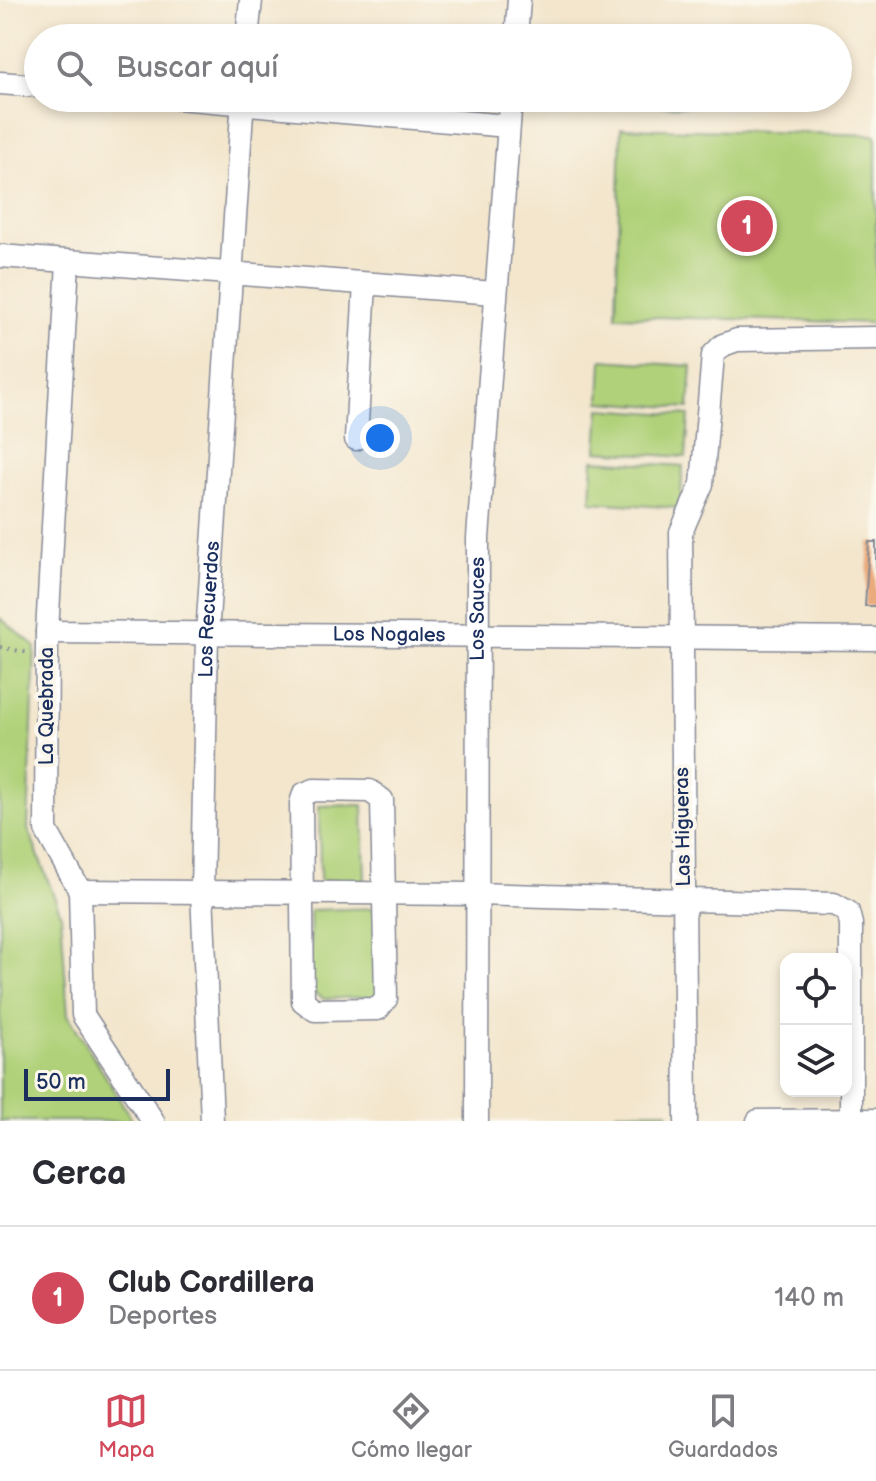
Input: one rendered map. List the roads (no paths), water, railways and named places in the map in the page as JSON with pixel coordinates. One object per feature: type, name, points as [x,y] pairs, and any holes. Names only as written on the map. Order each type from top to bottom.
[{"type":"street","points":[[248,24],[251,0]]},
{"type":"street","points":[[517,24],[519,0]]},
{"type":"street","points":[[0,83],[24,85]]},
{"type":"street","name":"Los Recuerdos","points":[[212,1121],[202,892],[207,635],[228,274],[241,112]]},
{"type":"street","points":[[359,112],[508,126]]},
{"type":"street","name":"Los Sauces","points":[[477,1121],[475,637],[479,502],[510,112]]},
{"type":"street","points":[[0,256],[495,293]]},
{"type":"street","name":"La Quebrada","points":[[68,262],[47,643],[46,830],[80,891],[83,1015],[153,1121]]},
{"type":"street","points":[[356,439],[365,284]]},
{"type":"street","name":"Las Higueras","points":[[686,1121],[681,532],[702,484],[713,355],[723,345],[737,340],[876,338]]},
{"type":"street","name":"Los Nogales","points":[[47,643],[207,635],[876,639]]},
{"type":"street","points":[[314,790],[370,791],[379,796],[383,804],[383,896],[384,1003],[374,1010],[315,1010],[306,1006],[302,995],[301,895],[301,803],[304,794],[314,790]]},
{"type":"street","points":[[80,891],[383,896],[475,894],[834,904],[848,912],[851,924],[851,1120]]},
{"type":"street","points":[[758,1121],[876,1120]]},
{"type":"place","name":"Club Cordillera","points":[[747,226]]}]
